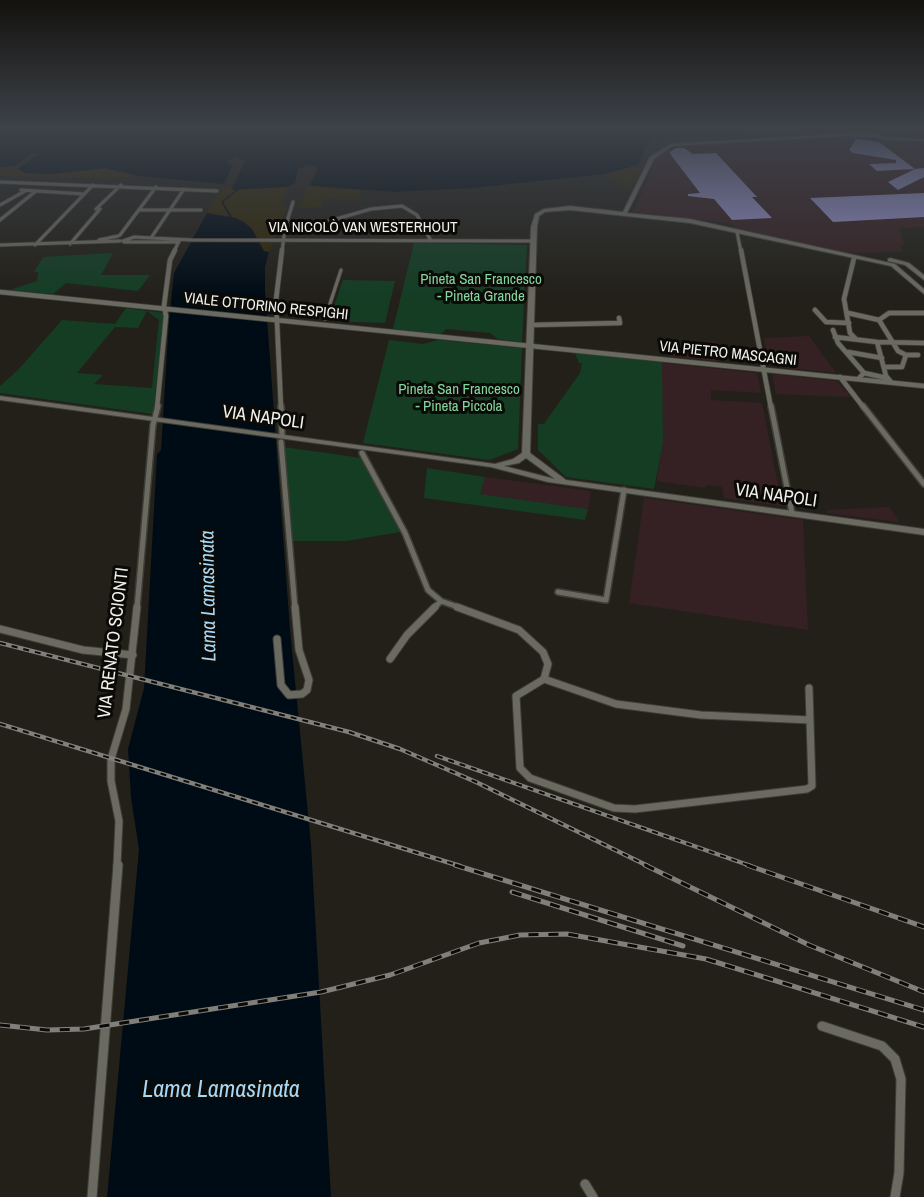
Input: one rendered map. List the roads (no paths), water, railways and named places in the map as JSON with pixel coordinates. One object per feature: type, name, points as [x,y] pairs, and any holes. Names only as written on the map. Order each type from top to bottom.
[{"type":"main road","points":[[625,212],[639,185]]},
{"type":"main road","points":[[526,454],[534,241],[537,215],[549,209],[570,208],[625,212],[690,221],[900,269],[924,292]]},
{"type":"main road","points":[[854,258],[895,260],[913,268],[924,278]]},
{"type":"main road","name":"VIA NAPOLI","points":[[0,398],[156,422],[491,465],[522,474]]},
{"type":"main road","name":"VIA NAPOLI","points":[[0,404],[156,422]]},
{"type":"main road","name":"VIA NAPOLI","points":[[281,439],[563,482],[924,531]]},
{"type":"main road","points":[[491,465],[511,463],[526,454]]},
{"type":"main road","points":[[526,454],[563,482]]},
{"type":"street","points":[[0,205],[26,186],[16,185]]},
{"type":"street","points":[[0,220],[42,185]]},
{"type":"street","points":[[86,185],[156,187],[183,191]]},
{"type":"street","points":[[36,245],[93,185]]},
{"type":"street","points":[[70,244],[100,209],[96,209],[103,201],[107,201],[121,185]]},
{"type":"street","points":[[128,227],[131,234],[129,237],[122,241],[114,239],[128,227],[156,187]]},
{"type":"street","points":[[23,190],[84,194]]},
{"type":"street","points":[[151,238],[183,191]]},
{"type":"street","points":[[153,192],[217,192]]},
{"type":"street","points":[[277,639],[281,685],[289,695],[302,694],[307,690],[309,680],[299,650],[273,320],[282,240],[293,202]]},
{"type":"street","points":[[285,228],[371,209],[405,206],[417,215],[431,241]]},
{"type":"street","points":[[140,210],[201,210]]},
{"type":"street","points":[[305,225],[309,239]]},
{"type":"street","points":[[737,232],[792,513]]},
{"type":"street","name":"VIA NICOLÒ VAN WESTERHOUT","points":[[78,244],[119,236],[178,241]]},
{"type":"street","name":"VIA NICOLÒ VAN WESTERHOUT","points":[[78,244],[122,241],[170,243],[192,240],[309,239],[534,241]]},
{"type":"street","points":[[172,254],[178,241]]},
{"type":"street","points":[[170,243],[172,254]]},
{"type":"street","points":[[1,246],[78,244]]},
{"type":"street","name":"VIA RENATO SCIONTI","points":[[92,1197],[118,859],[119,821],[111,781],[111,759],[126,709],[133,655],[172,254]]},
{"type":"street","points":[[854,258],[844,289],[850,333],[855,338]]},
{"type":"street","points":[[325,319],[341,270]]},
{"type":"street","name":"VIALE OTTORINO RESPIGHI","points":[[0,292],[530,346]]},
{"type":"street","points":[[815,310],[826,322],[849,323]]},
{"type":"street","points":[[848,313],[879,320],[898,351],[906,355],[918,355]]},
{"type":"street","points":[[879,320],[889,313],[924,313]]},
{"type":"street","points":[[531,325],[620,323],[619,318]]},
{"type":"street","points":[[833,330],[835,337],[864,373],[889,380]]},
{"type":"street","points":[[835,337],[877,342],[924,343]]},
{"type":"street","points":[[877,342],[889,380]]},
{"type":"street","name":"VIA PIETRO MASCAGNI","points":[[530,346],[858,379],[889,380],[924,386]]},
{"type":"street","points":[[847,352],[882,358]]},
{"type":"street","points":[[885,367],[902,367],[906,355]]},
{"type":"street","points":[[858,379],[864,373]]},
{"type":"street","points":[[840,377],[924,484]]},
{"type":"street","points":[[362,453],[405,532],[428,590],[441,601],[519,630],[543,652],[548,664],[544,679],[516,696],[520,768],[530,778],[614,808],[635,809],[747,794],[807,789],[812,786],[809,688]]},
{"type":"street","points":[[558,592],[606,600],[624,490]]},
{"type":"street","points":[[390,659],[407,635],[441,601]]},
{"type":"street","points":[[0,629],[83,650],[133,655]]},
{"type":"street","points":[[544,679],[616,704],[701,715],[810,720]]},
{"type":"street","points":[[822,1026],[882,1046],[895,1059],[902,1079],[899,1173],[895,1197]]},
{"type":"street","points":[[585,1184],[592,1197]]},
{"type":"water","points":[[233,185],[291,185],[287,187],[231,190]]},
{"type":"water","points":[[310,185],[502,185],[395,192]]},
{"type":"water","name":"Lama Lamasinata","points":[[207,213],[236,218],[244,222],[252,229],[264,251],[269,252],[265,267],[265,291],[290,630],[311,844],[331,1197],[107,1197],[139,849],[131,798],[128,749],[144,688],[157,454],[161,450],[169,320],[174,273]]},
{"type":"waterway","name":"Lama Lamasinata","points":[[232,219],[222,202],[237,190]]},
{"type":"railway","points":[[0,643],[349,732],[400,749],[476,782],[648,866]]},
{"type":"railway","points":[[0,724],[460,866]]},
{"type":"railway","points":[[437,756],[751,866]]},
{"type":"railway","points":[[455,865],[924,1010]]},
{"type":"railway","points":[[645,865],[809,945],[924,992]]},
{"type":"railway","points":[[747,865],[924,927]]},
{"type":"railway","points":[[512,892],[683,946]]},
{"type":"railway","points":[[0,1025],[47,1030],[84,1029],[321,992],[390,975],[479,943],[520,935],[567,934],[706,959],[924,1027]]},
{"type":"park label","name":"Pineta San Francesco - Pineta Grande","points":[[481,288]]},
{"type":"park label","name":"Pineta San Francesco - Pineta Piccola","points":[[459,398]]}]
